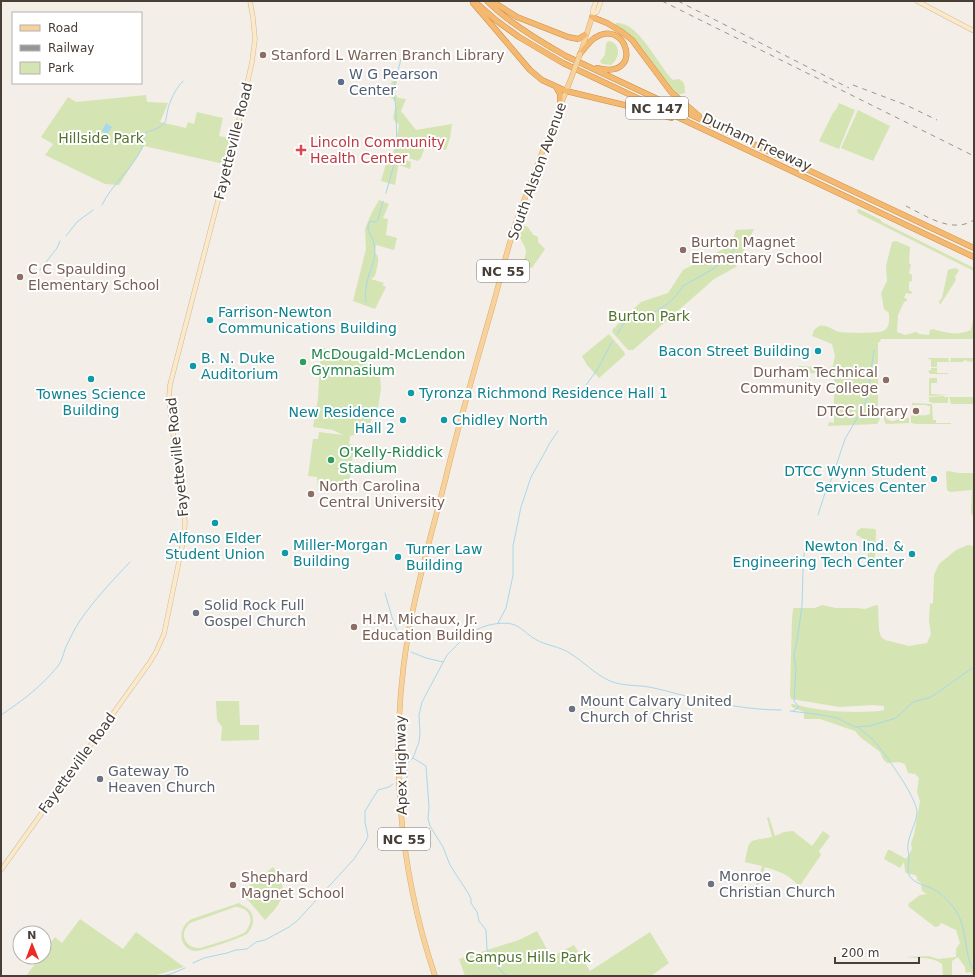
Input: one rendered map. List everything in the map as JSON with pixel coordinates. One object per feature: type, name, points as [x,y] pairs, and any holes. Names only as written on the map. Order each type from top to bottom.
[{"type":"highway","points":[[473,1],[481,13],[533,73],[542,80],[566,91],[645,110],[690,124]]},
{"type":"highway","name":"Durham Freeway","points":[[473,1],[507,29],[550,56],[690,124],[974,257]]},
{"type":"highway","name":"Durham Freeway","points":[[487,1],[509,20],[543,43],[585,65],[974,248]]},
{"type":"highway","points":[[492,1],[517,17],[568,37],[578,39],[585,35]]},
{"type":"highway","points":[[593,16],[609,24],[632,40],[671,92],[706,122]]},
{"type":"highway","points":[[580,54],[592,40],[604,35],[611,34],[617,37],[622,40],[626,47],[627,53],[625,60],[616,69],[604,70],[585,65]]},
{"type":"highway","points":[[554,86],[559,92],[560,106]]},
{"type":"highway","points":[[943,234],[974,245]]},
{"type":"highway","points":[[932,238],[974,260]]},
{"type":"main road","name":"Fayetteville Road","points":[[1,870],[150,662],[164,634],[182,551],[185,522],[170,410],[170,385],[239,120],[252,62],[255,46],[255,34],[250,1]]},
{"type":"main road","name":"NC 55","points":[[593,16],[596,1]]},
{"type":"main road","name":"South Alston Avenue","points":[[426,553],[468,391],[516,223],[572,76],[585,35],[601,1]]},
{"type":"main road","points":[[918,1],[974,31]]},
{"type":"main road","name":"Apex Highway","points":[[426,553],[414,604],[404,666],[399,726],[398,769],[402,830],[408,869],[419,924],[435,976]]},
{"type":"green space","points":[[616,23],[624,24],[640,36],[673,80],[679,79],[684,83],[685,93],[677,95],[668,86],[645,52],[632,38],[615,25]]},
{"type":"green space","points":[[609,41],[616,45],[618,52],[616,59],[611,65],[602,64],[600,61],[605,55],[606,43]]},
{"type":"green space","points":[[392,81],[397,81],[395,94],[398,98],[406,99],[401,111],[416,130],[452,124],[446,150],[426,144],[421,158],[418,161],[393,153],[399,126],[393,118],[396,103],[392,98],[387,96]]},
{"type":"green space","name":"Hillside Park","points":[[146,95],[147,102],[168,103],[160,122],[186,128],[188,122],[194,124],[197,112],[223,118],[219,136],[230,138],[224,164],[144,146],[119,185],[105,184],[45,155],[53,144],[41,137],[68,97],[76,102]]},
{"type":"green space","points":[[839,103],[855,110],[839,149],[819,141]]},
{"type":"green space","points":[[858,110],[890,126],[873,161],[841,148]]},
{"type":"green space","points":[[388,157],[399,161],[395,185],[381,181]]},
{"type":"green space","points":[[400,158],[411,162],[410,169],[399,165]]},
{"type":"green space","points":[[379,200],[389,204],[383,218],[388,219],[386,235],[397,238],[394,250],[376,245],[375,252],[378,257],[378,264],[375,276],[371,279],[384,283],[382,285],[386,287],[375,309],[353,301],[366,249],[365,229]]},
{"type":"green space","points":[[859,209],[974,268],[974,271],[858,213],[857,210]]},
{"type":"green space","points":[[520,224],[528,227],[532,234],[538,237],[538,242],[545,249],[532,268],[524,265],[526,249],[521,239],[515,238]]},
{"type":"green space","name":"Burton Park","points":[[754,229],[736,267],[714,279],[633,350],[628,350],[613,333],[612,330],[641,302],[668,293],[683,270],[731,245],[736,230]]},
{"type":"green space","points":[[896,241],[910,247],[909,263],[911,265],[909,273],[912,275],[912,281],[909,282],[909,290],[912,292],[911,294],[906,293],[904,298],[907,299],[907,301],[904,302],[898,315],[897,332],[905,335],[916,332],[919,334],[929,335],[930,330],[933,329],[947,333],[966,332],[971,330],[974,315],[974,339],[881,339],[880,342],[878,342],[878,416],[880,419],[877,424],[828,426],[829,422],[834,423],[834,374],[810,373],[798,376],[799,366],[829,368],[833,366],[835,355],[832,344],[812,336],[814,330],[819,326],[827,326],[839,332],[848,333],[877,332],[887,328],[889,313],[884,309],[881,293],[887,281],[886,266],[892,242]]},
{"type":"green space","points":[[955,268],[959,270],[955,277],[956,280],[940,305],[939,301],[942,298],[948,270]]},
{"type":"green space","name":"Burton Park","points":[[609,334],[625,355],[599,378],[587,365],[582,356]]},
{"type":"green space","name":"O'Kelly-Riddick Stadium","points":[[321,347],[370,366],[380,377],[381,388],[378,408],[368,428],[366,427],[358,434],[350,436],[349,444],[354,445],[350,479],[347,479],[346,484],[340,489],[340,493],[318,490],[317,477],[308,476],[313,439],[318,439],[319,432],[343,435],[333,430],[313,427],[318,399]]},
{"type":"green space","points":[[928,358],[948,358],[949,362],[937,362],[937,367],[931,367],[931,359]]},
{"type":"green space","points":[[951,358],[974,358],[974,362],[968,362],[966,360],[963,362],[950,362]]},
{"type":"green space","points":[[931,368],[937,368],[937,373],[948,374],[930,374],[928,371],[931,370]]},
{"type":"green space","points":[[930,378],[937,378],[937,383],[931,383],[931,394],[948,395],[929,396]]},
{"type":"green space","points":[[929,397],[948,397],[948,403],[932,403],[929,401]]},
{"type":"green space","points":[[949,397],[974,397],[974,404],[951,404]]},
{"type":"green space","points":[[912,403],[932,404],[933,420],[936,420],[936,423],[951,424],[911,423],[911,416],[930,414],[930,406],[912,405]]},
{"type":"green space","points":[[884,411],[888,411],[885,414],[889,420],[894,421],[900,418],[909,418],[909,423],[886,424],[884,420]]},
{"type":"green space","points":[[946,472],[974,473],[974,516],[971,512],[972,490],[950,492],[947,490]]},
{"type":"green space","points":[[861,528],[875,529],[876,531],[875,558],[873,560],[869,561],[867,546],[864,540],[856,535],[857,531]]},
{"type":"green space","points":[[968,545],[974,546],[974,975],[970,972],[966,973],[965,967],[958,957],[952,961],[952,976],[943,976],[942,964],[938,961],[906,957],[929,956],[938,959],[956,957],[956,949],[960,943],[956,930],[941,923],[939,926],[935,927],[909,907],[908,904],[920,895],[927,894],[922,891],[921,883],[917,880],[915,875],[906,873],[904,862],[900,868],[884,859],[888,850],[890,850],[906,859],[912,849],[911,843],[914,835],[920,801],[917,792],[919,778],[915,774],[908,773],[905,764],[899,762],[887,763],[883,759],[880,752],[860,737],[855,731],[820,719],[804,719],[804,712],[792,707],[791,704],[815,709],[847,712],[884,710],[884,706],[872,705],[840,707],[791,699],[792,619],[794,608],[815,608],[822,605],[836,608],[865,609],[876,605],[878,606],[879,630],[881,637],[885,640],[909,646],[927,643],[931,634],[929,621],[930,604],[933,603],[934,575],[939,564],[956,550]]},
{"type":"green space","points":[[216,701],[239,701],[240,725],[259,725],[259,740],[221,741],[222,727],[217,720]]},
{"type":"green space","points":[[769,817],[775,836],[784,832],[793,831],[812,846],[823,831],[830,836],[819,851],[821,855],[799,887],[788,876],[765,867],[758,886],[756,885],[762,866],[745,862],[749,844],[751,842],[754,840],[772,837],[767,818]]},
{"type":"green space","points":[[273,867],[278,875],[283,889],[280,901],[265,920],[242,893]]},
{"type":"green space","points":[[239,903],[250,911],[253,921],[247,934],[212,947],[194,951],[188,949],[182,941],[181,936],[184,926],[192,919]],"holes":[[[235,907],[245,910],[250,916],[250,923],[245,932],[200,948],[195,948],[187,943],[185,940],[184,931],[190,923]]]},
{"type":"green space","points":[[80,919],[123,949],[136,932],[184,967],[153,976],[26,976],[34,965],[52,965],[52,941],[55,937],[62,943]]},
{"type":"green space","name":"Campus Hills Park","points":[[537,931],[551,957],[574,945],[590,971],[650,932],[669,963],[651,976],[465,976],[459,959],[519,940]]},
{"type":"water","points":[[106,123],[112,127],[106,135],[102,131]]},
{"type":"waterway","points":[[397,75],[401,59]]},
{"type":"waterway","points":[[102,205],[111,190],[137,157],[142,148],[146,132],[164,124],[172,97],[183,81]]},
{"type":"waterway","points":[[395,82],[394,93],[396,108],[397,151]]},
{"type":"waterway","points":[[386,193],[395,161]]},
{"type":"waterway","points":[[366,302],[365,295],[367,283],[375,254],[374,244],[368,230],[368,224],[370,221],[376,222],[378,220],[383,201]]},
{"type":"waterway","points":[[66,236],[77,222],[93,210]]},
{"type":"waterway","points":[[40,270],[57,248],[60,241]]},
{"type":"waterway","points":[[617,334],[625,322],[632,316],[643,317],[650,315],[666,305],[676,296],[683,286],[713,269],[727,259],[735,248]]},
{"type":"waterway","points":[[586,385],[597,370],[612,342]]},
{"type":"waterway","points":[[818,515],[845,439],[863,408],[867,398],[874,350]]},
{"type":"waterway","points":[[498,623],[506,608],[513,575],[513,546],[521,507],[531,477],[558,431]]},
{"type":"waterway","points":[[793,711],[799,707],[794,701],[796,669],[794,655],[802,606],[805,542]]},
{"type":"waterway","points":[[1,715],[31,693],[58,666],[68,642],[79,622],[97,598],[130,562]]},
{"type":"waterway","points":[[385,593],[394,624],[400,636]]},
{"type":"waterway","points":[[468,637],[471,633],[488,625],[501,623],[512,624],[539,641],[567,651],[599,675],[616,683],[651,687],[731,706],[781,710]]},
{"type":"waterway","points":[[405,779],[407,778],[407,763],[413,758],[419,742],[419,715],[422,702],[447,655],[460,642]]},
{"type":"waterway","points":[[411,652],[426,658],[443,662]]},
{"type":"waterway","points":[[790,711],[837,718],[855,727],[870,726],[896,718],[913,702],[931,697],[974,667]]},
{"type":"waterway","points":[[858,727],[879,747],[900,776],[912,797],[917,813],[908,846],[909,875],[917,882],[938,892],[954,908],[960,918],[968,957],[974,971]]},
{"type":"waterway","points":[[413,758],[426,766],[429,807],[428,819],[430,826],[443,847],[450,865],[468,893],[471,903],[477,912],[479,921],[486,930],[487,949],[492,959],[502,972],[508,976]]},
{"type":"waterway","points":[[193,963],[204,958],[236,950],[247,949],[256,942],[265,940],[297,921],[354,859],[368,836],[365,822],[365,811],[378,790],[389,787],[393,784]]},
{"type":"waterway","points":[[161,976],[171,974],[185,968]]},
{"type":"railway","points":[[662,1],[974,156]]},
{"type":"railway","points":[[678,1],[849,88]]},
{"type":"railway","points":[[853,85],[906,105],[937,120]]},
{"type":"railway","points":[[906,206],[931,219],[948,224],[966,224],[974,220]]},
{"type":"place","name":"Stanford L Warren Branch Library","points":[[263,55]]},
{"type":"place","name":"W G Pearson Center","points":[[341,82]]},
{"type":"place","name":"Lincoln Community Health Center","points":[[301,150]]},
{"type":"place","name":"Burton Magnet Elementary School","points":[[683,250]]},
{"type":"place","name":"C C Spaulding Elementary School","points":[[20,277]]},
{"type":"place","name":"Farrison-Newton Communications Building","points":[[210,320]]},
{"type":"place","name":"Bacon Street Building","points":[[818,351]]},
{"type":"place","name":"McDougald-McLendon Gymnasium","points":[[303,362]]},
{"type":"place","name":"B. N. Duke Auditorium","points":[[193,366]]},
{"type":"place","name":"Townes Science Building","points":[[91,379]]},
{"type":"place","name":"Durham Technical Community College","points":[[886,380]]},
{"type":"place","name":"Tyronza Richmond Residence Hall 1","points":[[411,393]]},
{"type":"place","name":"DTCC Library","points":[[916,411]]},
{"type":"place","name":"New Residence Hall 2","points":[[403,420]]},
{"type":"place","name":"Chidley North","points":[[444,420]]},
{"type":"place","name":"O'Kelly-Riddick Stadium","points":[[331,460]]},
{"type":"place","name":"DTCC Wynn Student Services Center","points":[[934,479]]},
{"type":"place","name":"North Carolina Central University","points":[[311,494]]},
{"type":"place","name":"Alfonso Elder Student Union","points":[[215,523]]},
{"type":"place","name":"Miller-Morgan Building","points":[[285,553]]},
{"type":"place","name":"Newton Ind. & Engineering Tech Center","points":[[912,554]]},
{"type":"place","name":"Turner Law Building","points":[[398,557]]},
{"type":"place","name":"Solid Rock Full Gospel Church","points":[[196,613]]},
{"type":"place","name":"H.M. Michaux, Jr. Education Building","points":[[354,627]]},
{"type":"place","name":"Mount Calvary United Church of Christ","points":[[572,709]]},
{"type":"place","name":"Gateway To Heaven Church","points":[[100,779]]},
{"type":"place","name":"Monroe Christian Church","points":[[711,884]]},
{"type":"place","name":"Shephard Magnet School","points":[[233,885]]}]
